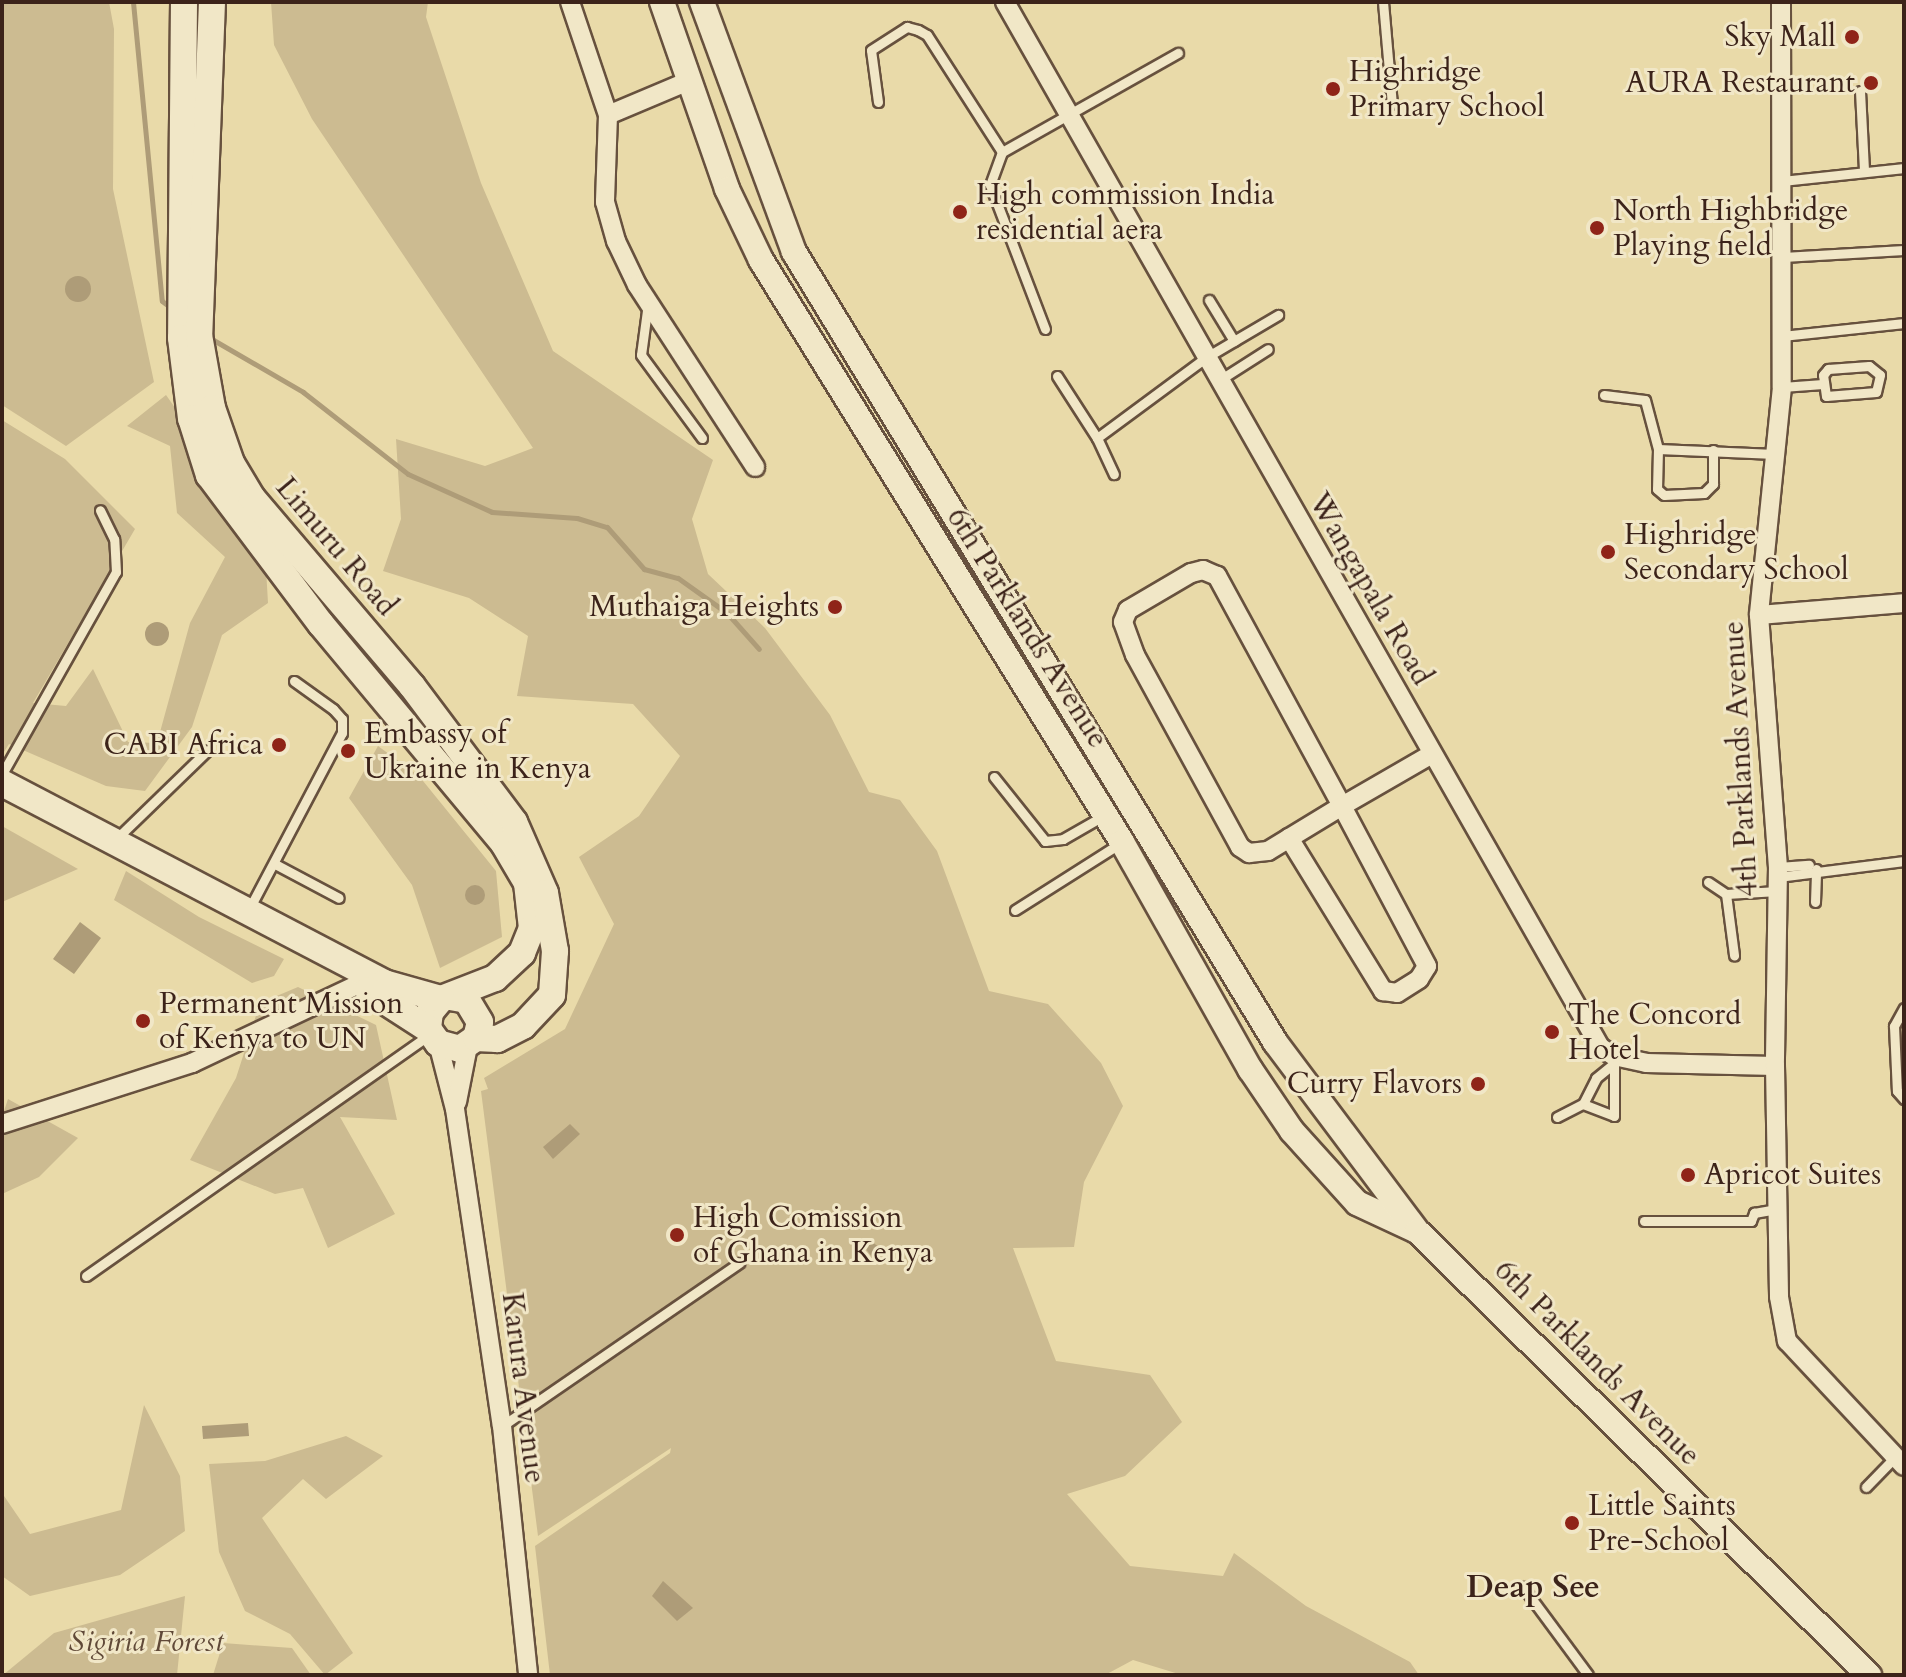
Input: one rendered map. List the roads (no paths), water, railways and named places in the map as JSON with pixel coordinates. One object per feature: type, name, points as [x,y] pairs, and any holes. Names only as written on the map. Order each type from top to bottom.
[{"type":"main road","points":[[184,2],[192,293]]},
{"type":"main road","points":[[212,2],[190,328],[191,418],[209,475],[225,502],[487,823],[527,883],[532,928],[522,953],[495,978],[446,998],[430,1012],[432,1035]]},
{"type":"main road","name":"Limuru Road","points":[[190,328],[231,463],[252,498],[437,717],[514,822],[538,870],[555,951],[552,995],[523,1026],[497,1039],[472,1042]]},
{"type":"main road","points":[[2,783],[384,983],[474,1005],[480,1022],[472,1042],[453,1049],[359,984],[2,794]]},
{"type":"street","points":[[570,2],[608,115],[605,202],[616,241],[649,302],[755,467]]},
{"type":"street","name":"6th Parklands Avenue","points":[[662,2],[686,82],[727,189],[789,308],[1122,842],[1250,1069],[1292,1131],[1357,1203],[1417,1231]]},
{"type":"street","name":"6th Parklands Avenue","points":[[702,2],[768,190],[794,252],[1275,1042],[1417,1231],[1869,1675]]},
{"type":"street","name":"Wangapala Road","points":[[1005,2],[1588,1029],[1613,1061]]},
{"type":"street","name":"4th Parklands Avenue","points":[[1781,2],[1782,387],[1759,615],[1778,879],[1775,1066],[1779,1297],[1787,1341],[1899,1461]]},
{"type":"street","points":[[608,115],[686,82]]},
{"type":"street","points":[[1289,838],[1383,991],[1405,989],[1427,966],[1342,806],[1217,576],[1203,570],[1191,573],[1128,610],[1123,622],[1135,655],[1240,847],[1256,855],[1289,838],[1342,806],[1432,754]]},
{"type":"street","points":[[1759,615],[1904,603]]},
{"type":"street","points":[[2,1124],[192,1063],[359,984]]},
{"type":"street","name":"Karura Avenue","points":[[432,1035],[455,1109],[502,1426],[528,1675]]},
{"type":"street","name":"Karura Avenue","points":[[455,1109],[472,1042]]},
{"type":"street","points":[[1613,1061],[1775,1066]]},
{"type":"lane","points":[[1383,2],[1392,104]]},
{"type":"lane","points":[[878,102],[871,50],[907,27],[918,30],[927,35],[1002,152]]},
{"type":"lane","points":[[1045,329],[990,185],[1002,152],[1178,53]]},
{"type":"lane","points":[[1860,91],[1864,171]]},
{"type":"lane","points":[[1782,181],[1904,168]]},
{"type":"lane","points":[[1783,257],[1904,250]]},
{"type":"lane","points":[[1209,300],[1234,341]]},
{"type":"lane","points":[[649,302],[641,355],[702,438]]},
{"type":"lane","points":[[1097,438],[1205,358],[1278,315]]},
{"type":"lane","points":[[1782,336],[1904,323]]},
{"type":"lane","points":[[1218,381],[1268,349]]},
{"type":"lane","points":[[1869,366],[1880,375],[1881,388],[1868,395],[1830,399],[1823,384],[1828,369],[1869,366]]},
{"type":"lane","points":[[1057,376],[1097,438],[1114,474]]},
{"type":"lane","points":[[1782,387],[1823,384]]},
{"type":"lane","points":[[1604,395],[1645,400],[1658,449],[1657,489],[1664,495],[1704,493],[1713,484],[1713,450]]},
{"type":"lane","points":[[1658,449],[1775,454]]},
{"type":"lane","points":[[2,774],[116,572],[114,539],[100,510]]},
{"type":"lane","points":[[247,913],[275,864],[343,725],[333,709],[294,681]]},
{"type":"lane","points":[[114,841],[208,750]]},
{"type":"lane","points":[[994,777],[1045,841],[1063,839],[1105,814]]},
{"type":"lane","points":[[1015,910],[1122,842]]},
{"type":"lane","points":[[1778,879],[1904,859]]},
{"type":"lane","points":[[1726,894],[1816,869],[1904,859]]},
{"type":"lane","points":[[275,864],[339,898]]},
{"type":"lane","points":[[1815,902],[1816,869]]},
{"type":"lane","points":[[1708,882],[1726,894],[1734,955]]},
{"type":"lane","points":[[1904,1008],[1894,1026],[1897,1091],[1904,1099]]},
{"type":"lane","points":[[86,1276],[432,1035]]},
{"type":"lane","points":[[1583,1104],[1614,1116],[1613,1061]]},
{"type":"lane","points":[[1557,1117],[1583,1104],[1596,1078],[1613,1061]]},
{"type":"lane","points":[[1644,1221],[1751,1221],[1756,1212],[1777,1209]]},
{"type":"lane","points":[[502,1426],[739,1263]]},
{"type":"lane","points":[[1866,1487],[1899,1461]]},
{"type":"lane","points":[[1523,1587],[1588,1675]]},
{"type":"waterway","points":[[133,2],[162,301],[174,310]]},
{"type":"waterway","points":[[210,338],[303,392],[408,474],[492,512],[577,518],[607,527],[644,569],[678,578],[727,613],[759,649]]},
{"type":"place","name":"Sky Mall","points":[[1852,37]]},
{"type":"place","name":"AURA Restaurant","points":[[1871,83]]},
{"type":"place","name":"Highridge Primary School","points":[[1333,89]]},
{"type":"place","name":"High commission India residential aera","points":[[960,212]]},
{"type":"place","name":"North Highbridge Playing field","points":[[1597,228]]},
{"type":"place","name":"Highridge Secondary School","points":[[1608,552]]},
{"type":"place","name":"Muthaiga Heights","points":[[835,607]]},
{"type":"place","name":"CABI Africa","points":[[279,745]]},
{"type":"place","name":"Embassy of Ukraine in Kenya","points":[[348,751]]},
{"type":"place","name":"Permanent Mission of Kenya to UN","points":[[143,1021]]},
{"type":"place","name":"The Concord Hotel","points":[[1552,1032]]},
{"type":"place","name":"Curry Flavors","points":[[1478,1084]]},
{"type":"place","name":"Apricot Suites","points":[[1688,1175]]},
{"type":"place","name":"High Comission of Ghana in Kenya","points":[[677,1235]]},
{"type":"place","name":"Little Saints Pre-School","points":[[1572,1523]]},
{"type":"district","name":"Deap See","points":[[1533,1587]]},
{"type":"park label","name":"Sigiria Forest","points":[[146,1642]]}]
